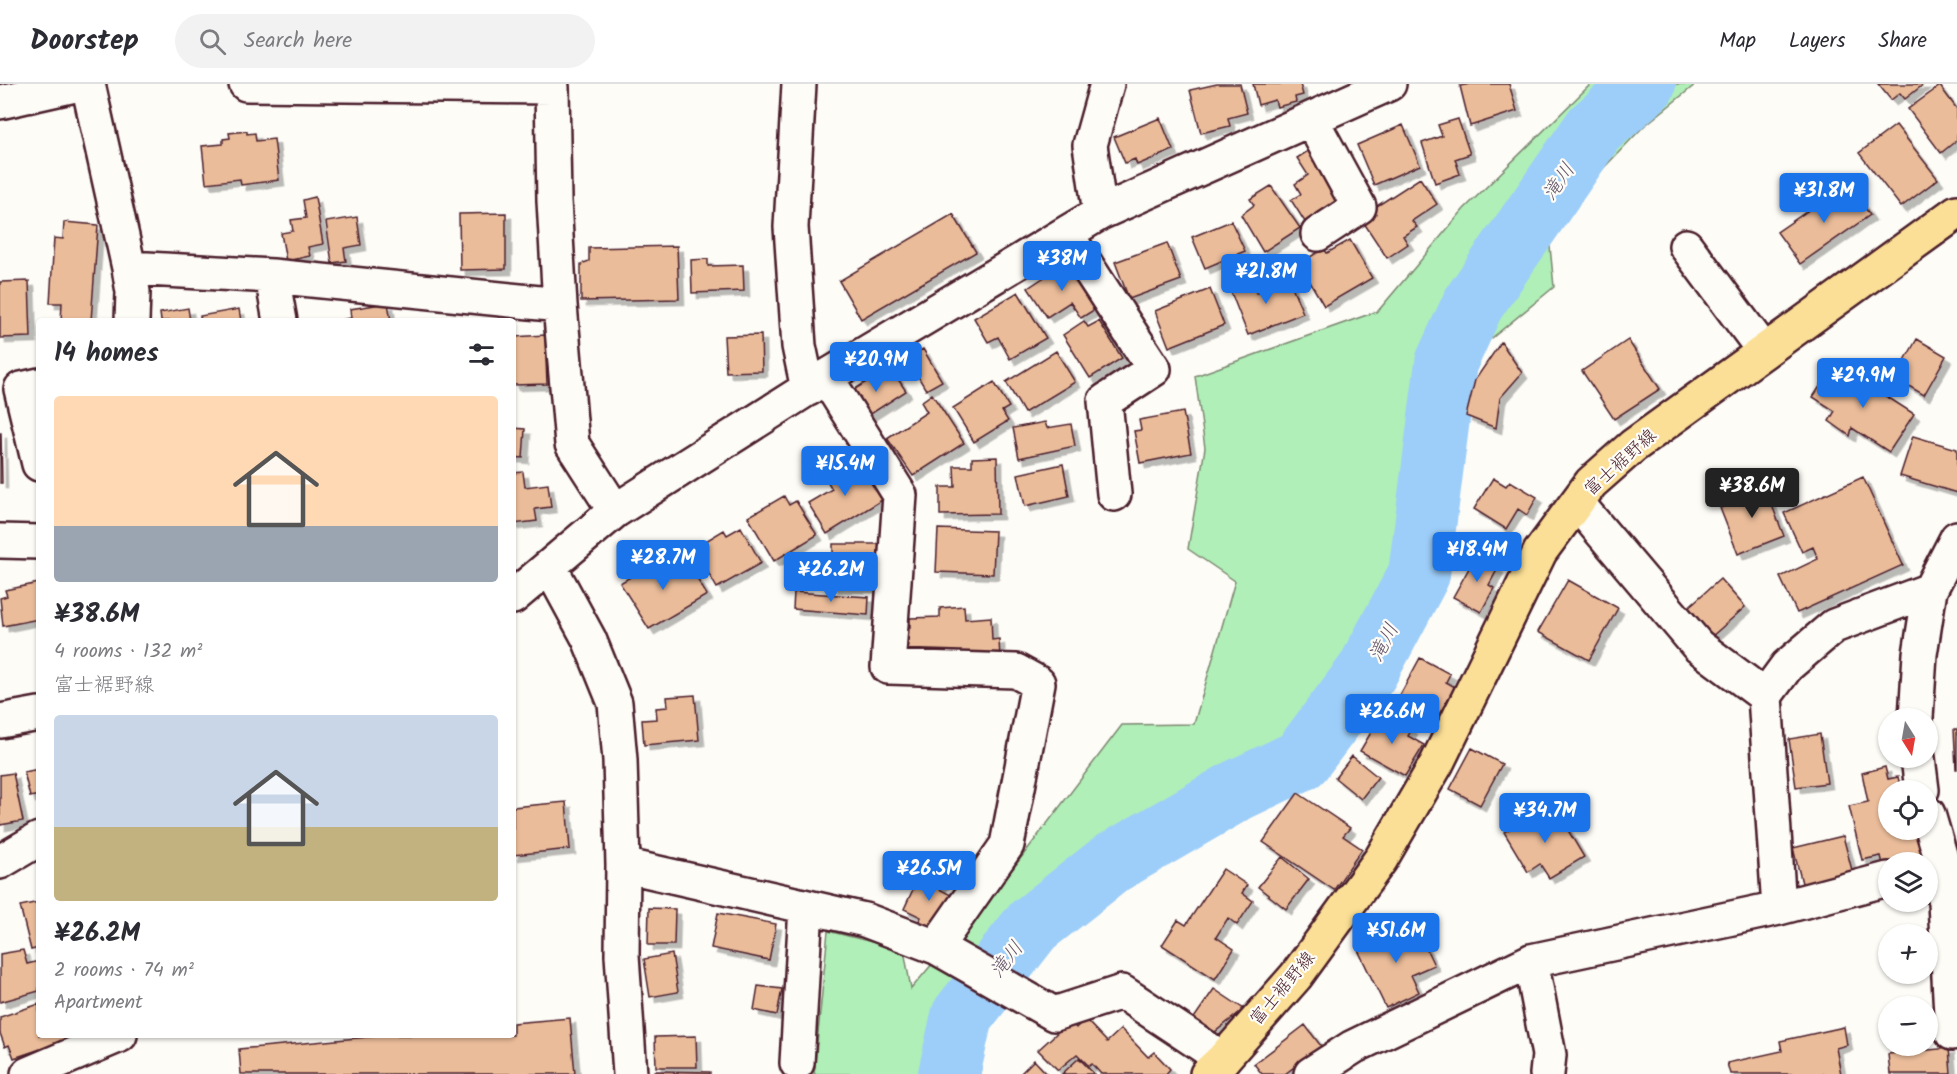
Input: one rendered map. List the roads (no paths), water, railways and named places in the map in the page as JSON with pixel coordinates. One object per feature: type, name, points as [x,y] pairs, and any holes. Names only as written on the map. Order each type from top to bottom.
[{"type":"main road","name":"富士裾野線","points":[[1215,1066],[1296,976],[1381,859],[1437,763],[1539,552],[1591,483],[1633,446],[1957,212]]},
{"type":"street","points":[[0,102],[80,84]]},
{"type":"street","points":[[88,84],[129,268],[133,292],[132,318]]},
{"type":"street","points":[[246,84],[552,86],[554,201],[572,444],[615,511]]},
{"type":"street","points":[[799,84],[791,227],[799,346],[817,383],[900,495],[888,667],[1016,671],[1038,683],[1007,846],[936,947]]},
{"type":"street","points":[[1100,213],[1090,145],[1107,84]]},
{"type":"street","points":[[516,595],[615,511],[817,383],[1100,213],[1389,84]]},
{"type":"street","points":[[1311,119],[1359,207],[1318,234]]},
{"type":"street","points":[[1066,234],[1154,369],[1105,401],[1114,494]]},
{"type":"street","points":[[1686,246],[1764,351]]},
{"type":"street","points":[[129,268],[272,276],[560,305]]},
{"type":"street","points":[[272,276],[279,318]]},
{"type":"street","points":[[36,386],[21,389],[36,452]]},
{"type":"street","points":[[1576,503],[1698,646],[1765,696]]},
{"type":"street","points":[[1917,708],[1920,654],[1930,590],[1957,538]]},
{"type":"street","points":[[0,541],[36,542]]},
{"type":"street","points":[[550,567],[589,639],[615,702],[620,760],[623,865],[622,955],[630,1074]]},
{"type":"street","points":[[1779,908],[1765,696],[1787,666],[1834,626],[1930,590]]},
{"type":"street","points":[[0,721],[36,715]]},
{"type":"street","points":[[1936,840],[1943,866],[1952,1033]]},
{"type":"street","points":[[0,862],[36,841]]},
{"type":"street","points":[[623,865],[866,920],[936,947],[1054,1014],[1122,992],[1215,1066]]},
{"type":"street","points":[[1311,1074],[1353,1047],[1531,961],[1779,908],[1878,882]]},
{"type":"street","points":[[797,1063],[806,907]]},
{"type":"street","points":[[1531,961],[1549,1055],[1547,1074]]},
{"type":"street","points":[[28,1074],[113,1038]]},
{"type":"waterway","name":"滝川","points":[[949,1074],[962,1016],[1032,926],[1112,863],[1238,790],[1301,760],[1367,672],[1419,574],[1446,363],[1473,304],[1594,129],[1645,84]]}]
